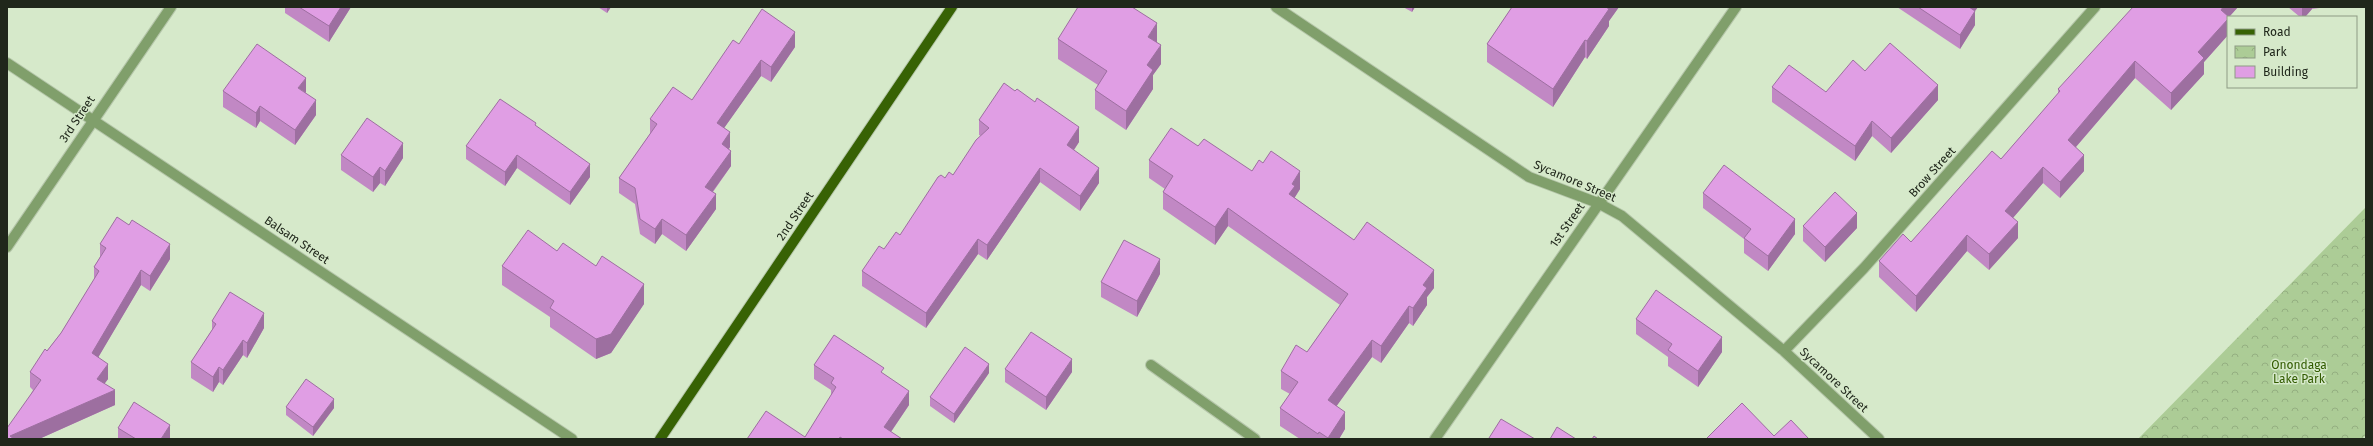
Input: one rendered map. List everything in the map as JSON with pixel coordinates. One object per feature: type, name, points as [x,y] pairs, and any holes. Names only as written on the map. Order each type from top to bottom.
[{"type":"main road","name":"2nd Street","points":[[660,439],[952,7]]},
{"type":"street","name":"3rd Street","points":[[7,247],[92,120],[171,7]]},
{"type":"street","name":"Sycamore Street","points":[[1276,7],[1529,177],[1598,203],[1622,216],[1784,350],[1879,439]]},
{"type":"street","name":"1st Street","points":[[1435,439],[1736,7]]},
{"type":"street","name":"Brow Street","points":[[1784,350],[1864,268],[2095,7]]},
{"type":"street","name":"Balsam Street","points":[[7,62],[572,439]]},
{"type":"street","points":[[1151,365],[1255,439]]},
{"type":"green space","name":"Onondaga Lake Park","points":[[2366,207],[2366,435],[2362,439],[2138,439]]},
{"type":"building","points":[[299,7],[341,7],[329,26]]},
{"type":"building","points":[[1078,7],[1132,7],[1157,23],[1148,37],[1161,45],[1147,65],[1153,70],[1126,111],[1095,90],[1107,71],[1058,39]]},
{"type":"building","points":[[1512,7],[1606,7],[1609,9],[1587,41],[1585,40],[1553,89],[1487,44]]},
{"type":"building","points":[[1918,7],[1969,7],[1975,11],[1960,35]]},
{"type":"building","points":[[2133,7],[2223,7],[2221,10],[2228,16],[2227,20],[2198,52],[2204,58],[2171,93],[2135,61],[2068,140],[2084,155],[2060,182],[2043,167],[2005,211],[2018,222],[1989,254],[1967,235],[1916,296],[1879,261],[1903,234],[1911,242],[1992,151],[2001,159],[2060,91],[2058,89]]},
{"type":"building","points":[[762,9],[795,32],[771,67],[761,60],[717,123],[730,132],[722,144],[731,151],[705,187],[716,194],[686,235],[662,219],[655,229],[640,219],[635,188],[619,178],[657,124],[650,119],[673,87],[692,100],[733,40],[739,44]]},
{"type":"building","points":[[1890,43],[1938,85],[1891,138],[1872,121],[1855,146],[1772,87],[1789,65],[1826,92],[1853,60],[1865,71]]},
{"type":"building","points":[[257,44],[306,78],[298,88],[316,100],[295,130],[260,106],[256,113],[223,91]]},
{"type":"building","points":[[1004,83],[1015,91],[1017,89],[1035,102],[1037,98],[1079,127],[1067,145],[1099,168],[1080,196],[1040,168],[987,245],[978,239],[926,313],[862,271],[879,246],[884,249],[896,232],[900,235],[938,177],[941,175],[945,178],[949,172],[953,175],[976,140],[989,128],[979,120]]},
{"type":"building","points":[[500,99],[536,123],[535,125],[590,164],[570,192],[517,155],[505,172],[466,146]]},
{"type":"building","points":[[367,118],[403,143],[385,171],[380,167],[373,177],[341,155]]},
{"type":"building","points":[[1171,128],[1198,146],[1204,139],[1252,171],[1259,160],[1263,163],[1271,151],[1300,171],[1292,184],[1295,186],[1289,194],[1354,240],[1367,222],[1434,270],[1423,285],[1427,288],[1413,308],[1409,306],[1381,346],[1372,340],[1328,400],[1345,412],[1328,438],[1319,432],[1318,434],[1280,408],[1298,382],[1281,371],[1296,345],[1307,352],[1348,294],[1228,208],[1215,227],[1163,192],[1173,176],[1149,160]]},
{"type":"building","points":[[1724,165],[1795,219],[1768,256],[1744,238],[1751,229],[1703,193]]},
{"type":"building","points":[[1835,192],[1857,213],[1825,247],[1803,226]]},
{"type":"building","points":[[117,217],[129,225],[132,220],[170,244],[150,276],[141,270],[92,353],[108,364],[97,379],[115,390],[10,436],[14,439],[7,439],[7,428],[41,380],[30,372],[45,349],[47,351],[61,333],[99,271],[94,267],[106,248],[100,244]]},
{"type":"building","points":[[528,230],[557,251],[563,243],[596,266],[602,256],[644,284],[611,334],[596,339],[550,308],[554,301],[502,266]]},
{"type":"building","points":[[1124,240],[1160,259],[1137,301],[1101,282]]},
{"type":"building","points":[[1656,290],[1722,337],[1698,371],[1668,350],[1672,344],[1636,319]]},
{"type":"building","points":[[230,292],[264,313],[247,343],[243,340],[223,370],[219,367],[213,377],[191,362],[216,324],[212,321]]},
{"type":"building","points":[[1031,332],[1072,359],[1046,397],[1005,369]]},
{"type":"building","points":[[834,335],[884,368],[881,372],[909,391],[884,427],[902,439],[843,439],[840,437],[839,439],[747,439],[766,411],[805,437],[836,387],[831,383],[834,378],[814,365]]},
{"type":"building","points":[[965,347],[989,364],[954,414],[930,397]]},
{"type":"building","points":[[306,379],[334,399],[313,427],[286,407]]},
{"type":"building","points":[[134,402],[170,425],[161,439],[136,439],[118,428]]},
{"type":"building","points":[[1742,403],[1774,436],[1791,420],[1809,439],[1706,439]]},
{"type":"building","points":[[1501,419],[1535,439],[1490,439],[1489,438]]},
{"type":"building","points":[[1557,427],[1576,439],[1550,439]]}]
